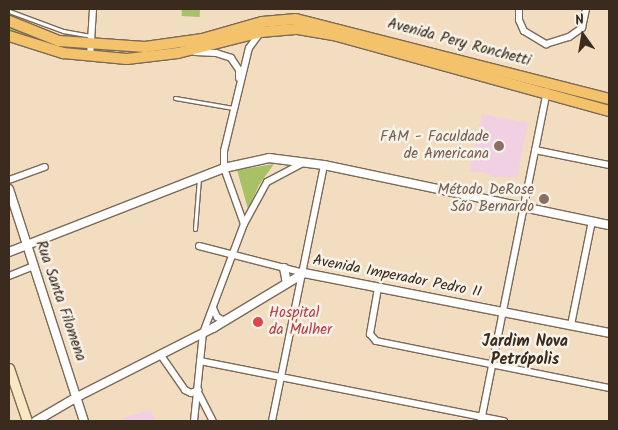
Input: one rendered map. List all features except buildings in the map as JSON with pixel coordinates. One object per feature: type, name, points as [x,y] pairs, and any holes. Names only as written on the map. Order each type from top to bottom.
[{"type":"main road","name":"Avenida Pery Ronchetti","points":[[9,22],[50,38],[159,47],[262,22],[296,18],[548,88],[609,111]]},
{"type":"main road","name":"Avenida Pery Ronchetti","points":[[9,36],[48,50],[90,57],[127,59],[178,53],[261,32],[298,29],[337,36],[548,88],[609,99]]},
{"type":"main road","points":[[9,368],[27,421]]},
{"type":"street","points":[[90,57],[93,9]]},
{"type":"street","points":[[519,9],[519,20],[524,31],[546,44],[569,37],[582,28],[586,9]]},
{"type":"street","points":[[244,224],[224,168],[224,151],[238,86],[251,42],[261,32]]},
{"type":"street","points":[[178,53],[216,53],[232,58],[239,70],[238,86]]},
{"type":"street","points":[[481,419],[548,88]]},
{"type":"street","points":[[535,150],[609,165]]},
{"type":"street","points":[[9,252],[224,168],[269,158],[324,165],[609,225]]},
{"type":"street","points":[[194,421],[203,333],[244,224],[266,182],[306,162]]},
{"type":"street","points":[[272,421],[304,273],[324,165]]},
{"type":"street","points":[[9,180],[45,167]]},
{"type":"street","name":"Rua Santa Filomena","points":[[9,189],[84,421]]},
{"type":"street","points":[[571,325],[592,221]]},
{"type":"street","points":[[199,246],[304,273]]},
{"type":"street","points":[[9,276],[34,266]]},
{"type":"street","points":[[284,268],[287,283]]},
{"type":"street","name":"Avenida Imperador Pedro II","points":[[36,421],[77,397],[225,321],[304,273],[609,333]]},
{"type":"street","points":[[378,288],[370,334],[376,341],[609,388]]},
{"type":"street","points":[[213,308],[216,317],[225,321]]},
{"type":"street","points":[[160,354],[185,390],[191,393],[198,390]]},
{"type":"street","points":[[200,361],[282,375],[481,419],[504,421]]},
{"type":"street","points":[[198,390],[212,421]]},
{"type":"lane","points":[[9,11],[91,40]]},
{"type":"lane","points":[[175,98],[233,108]]},
{"type":"lane","points":[[195,229],[199,178]]},
{"type":"shaded area","name":"FAM - Faculdade de Americana","points":[[482,114],[528,123],[517,177],[493,177],[484,172],[469,172]]},
{"type":"shaded area","points":[[151,410],[155,421],[124,421],[123,418]]},
{"type":"green space","points":[[182,9],[200,10],[200,17],[182,16]]},
{"type":"green space","points":[[9,25],[52,43],[83,48],[82,52],[26,39],[9,31]]},
{"type":"green space","points":[[274,164],[259,185],[248,209],[237,170]]},
{"type":"place","name":"FAM - Faculdade de Americana","points":[[499,146]]},
{"type":"place","name":"Método DeRose São Bernardo","points":[[544,199]]},
{"type":"place","name":"Hospital da Mulher","points":[[258,322]]},
{"type":"district","name":"Jardim Nova Petrópolis","points":[[525,351]]}]
